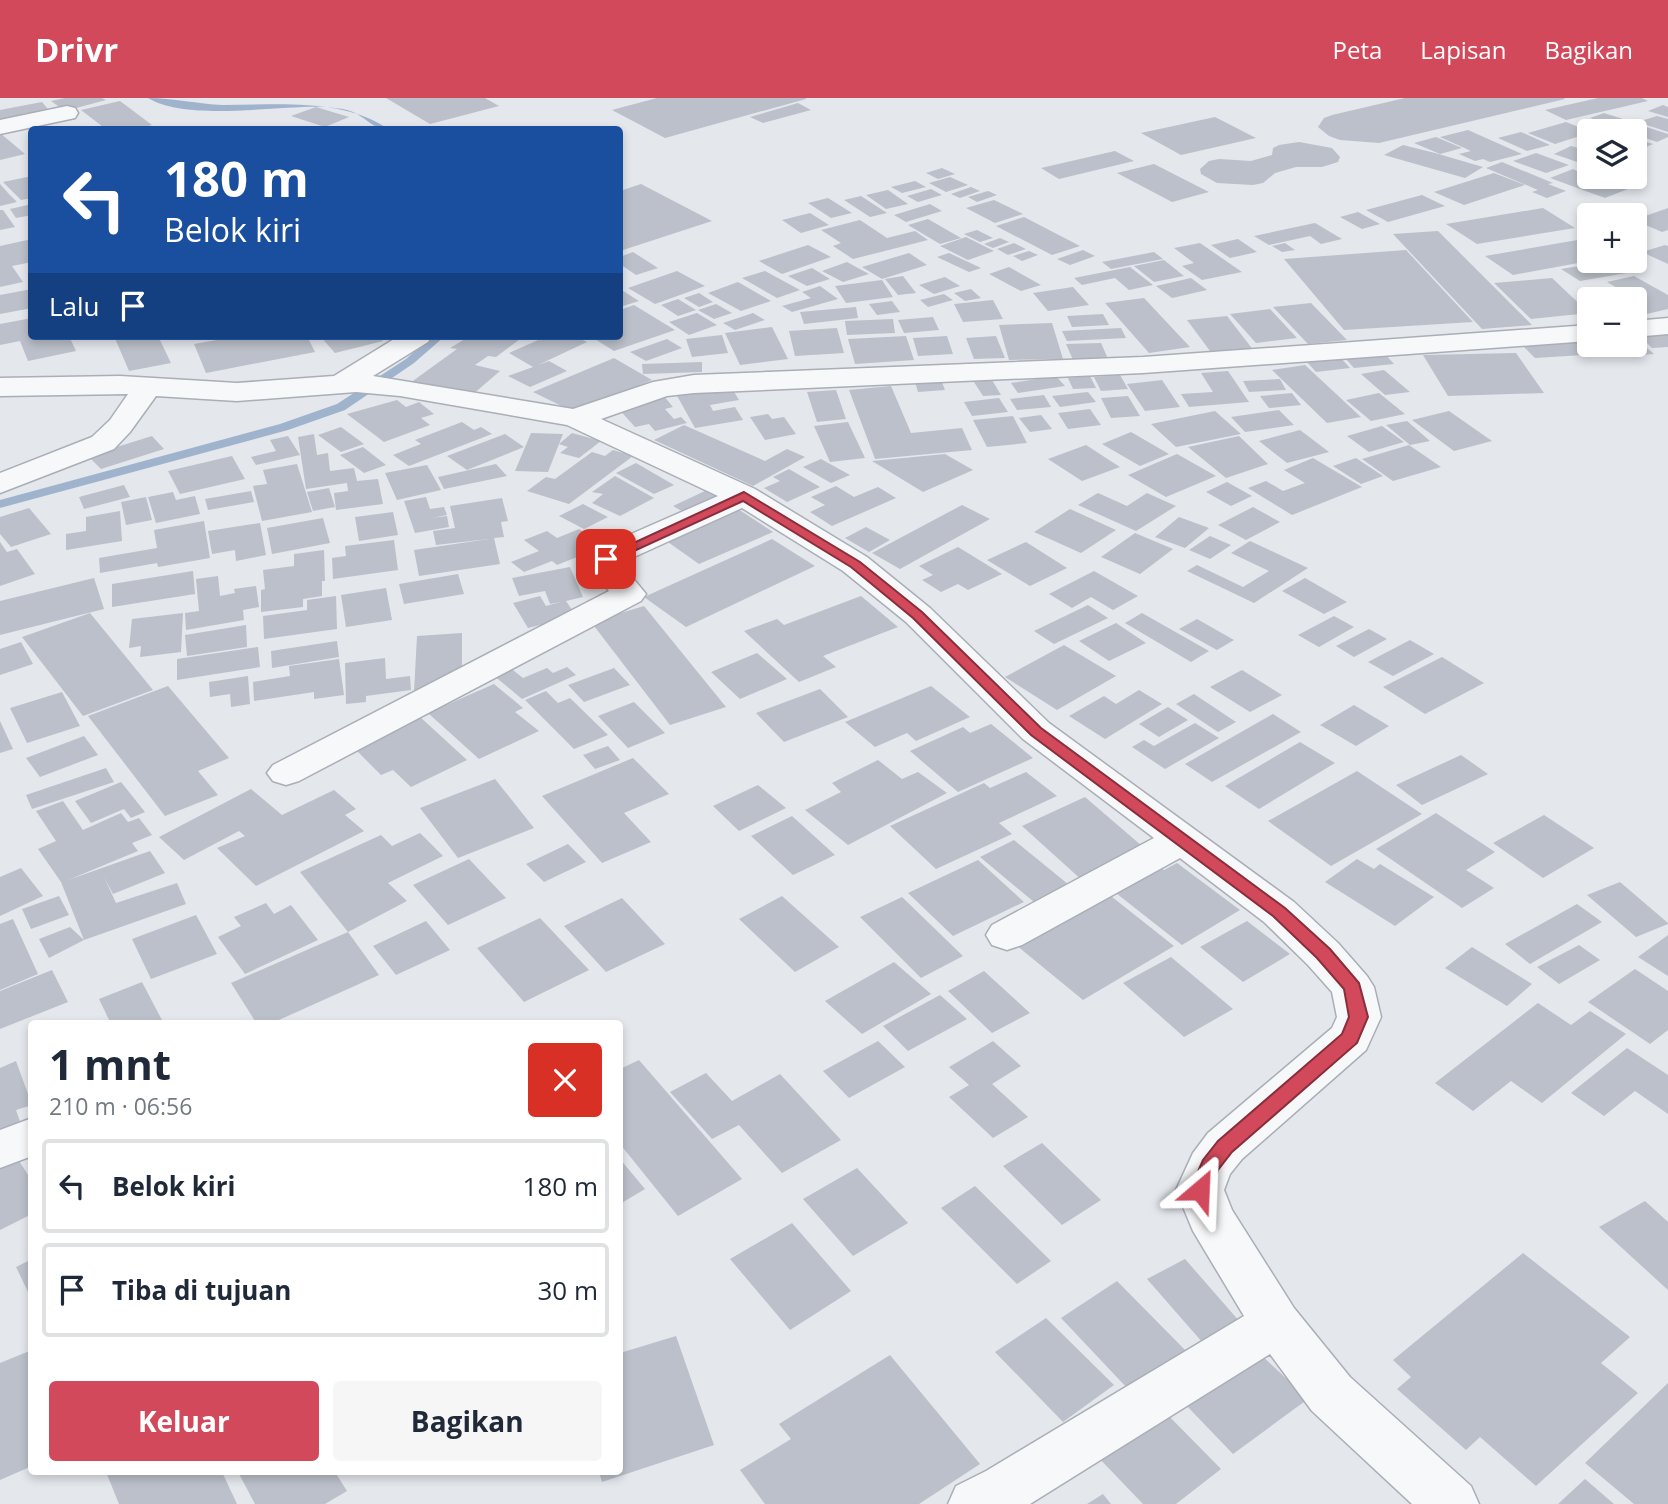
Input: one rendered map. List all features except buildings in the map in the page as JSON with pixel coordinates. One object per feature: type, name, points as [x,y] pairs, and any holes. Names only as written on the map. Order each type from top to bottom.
[{"type":"street","points":[[0,127],[67,113]]},
{"type":"street","points":[[1647,328],[1668,326]]},
{"type":"street","points":[[575,418],[645,393],[694,384],[1143,365],[1577,334]]},
{"type":"street","points":[[348,384],[412,340]]},
{"type":"street","points":[[0,387],[148,386],[237,392],[348,384],[400,387],[575,418],[744,496],[855,564],[918,615],[1036,731],[1279,912],[1323,954],[1352,987],[1359,1017],[1350,1038],[1225,1146],[1210,1166],[1200,1190],[1210,1216],[1276,1323],[1331,1394],[1451,1504]]},
{"type":"street","points":[[0,484],[103,443],[120,426],[148,386]]},
{"type":"street","points":[[286,773],[629,594],[605,566],[610,556],[744,496]]},
{"type":"street","points":[[1007,935],[1182,840]]},
{"type":"street","points":[[0,1150],[28,1138]]},
{"type":"street","points":[[976,1504],[1006,1489],[1276,1323]]},
{"type":"waterway","points":[[152,98],[200,107],[348,107],[380,126]]},
{"type":"waterway","points":[[0,504],[284,427],[341,407],[410,361],[434,340]]},
{"type":"route","points":[[606,559],[744,496],[855,564],[918,615],[974,673],[1036,731],[1279,912],[1323,954],[1352,987],[1359,1017],[1350,1038],[1225,1146],[1210,1166],[1200,1190]]}]
